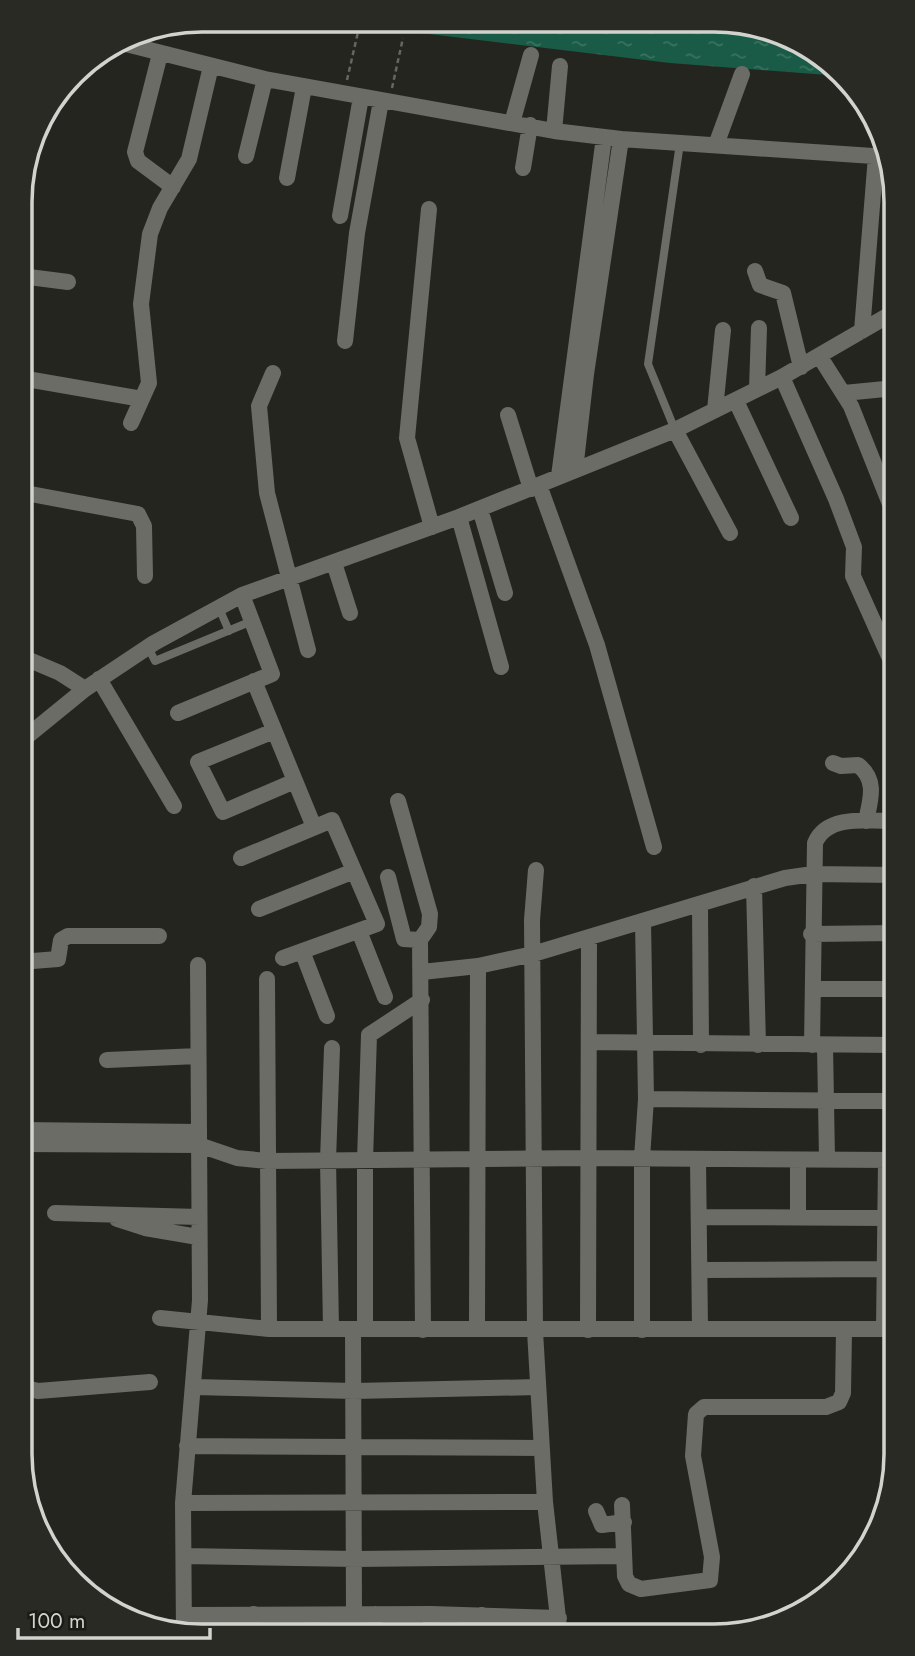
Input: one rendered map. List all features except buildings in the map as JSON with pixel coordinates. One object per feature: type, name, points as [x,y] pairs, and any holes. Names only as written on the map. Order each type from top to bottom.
[{"type":"street","points":[[133,46],[304,87],[554,131],[621,139],[877,157]]},
{"type":"street","points":[[160,54],[135,152],[138,161],[173,187]]},
{"type":"street","points":[[512,122],[531,55]]},
{"type":"street","points":[[131,423],[149,377],[141,312],[146,258],[160,208],[189,159],[211,66]]},
{"type":"street","points":[[554,131],[560,66]]},
{"type":"street","points":[[716,145],[742,74]]},
{"type":"street","points":[[246,156],[265,79]]},
{"type":"street","points":[[287,178],[304,87]]},
{"type":"street","points":[[340,216],[361,97]]},
{"type":"street","points":[[345,341],[357,233],[385,102]]},
{"type":"street","points":[[523,168],[530,125]]},
{"type":"street","points":[[567,473],[604,137]]},
{"type":"street","points":[[567,473],[586,374],[621,139]]},
{"type":"street","points":[[862,331],[880,171]]},
{"type":"street","points":[[429,209],[407,438],[432,527]]},
{"type":"street","points":[[755,271],[758,284],[783,293],[801,367]]},
{"type":"street","points":[[31,277],[68,282]]},
{"type":"street","points":[[31,733],[85,689],[148,647],[242,596],[480,509],[675,430],[820,357],[884,318]]},
{"type":"street","points":[[757,389],[759,328]]},
{"type":"street","points":[[715,410],[723,330]]},
{"type":"street","points":[[820,357],[845,393],[884,487]]},
{"type":"street","points":[[273,373],[261,398],[259,410],[267,493],[287,578],[308,650]]},
{"type":"street","points":[[782,377],[836,499],[854,547],[853,576],[884,644]]},
{"type":"street","points":[[31,380],[142,399]]},
{"type":"street","points":[[845,393],[884,389]]},
{"type":"street","points":[[736,401],[791,518]]},
{"type":"street","points":[[508,415],[597,645],[654,846]]},
{"type":"street","points":[[675,430],[730,533]]},
{"type":"street","points":[[31,494],[138,514],[144,527],[145,576]]},
{"type":"street","points":[[480,509],[505,593]]},
{"type":"street","points":[[459,517],[501,667]]},
{"type":"street","points":[[334,563],[350,613]]},
{"type":"street","points":[[178,713],[272,674],[242,596]]},
{"type":"street","points":[[31,660],[51,668],[85,689]]},
{"type":"street","points":[[99,679],[174,806]]},
{"type":"street","points":[[254,681],[314,827]]},
{"type":"street","points":[[274,731],[198,762],[223,812],[295,781]]},
{"type":"street","points":[[834,763],[841,766],[858,765],[868,776],[872,798],[866,821]]},
{"type":"street","points":[[398,801],[430,914],[429,928],[420,940],[423,1330]]},
{"type":"street","points":[[241,858],[332,820],[377,925],[283,958]]},
{"type":"street","points":[[827,1159],[827,1101],[813,989],[813,851],[820,832],[847,821],[884,821]]},
{"type":"street","points":[[536,870],[532,1160],[535,1331],[545,1502],[559,1624]]},
{"type":"street","points":[[260,909],[354,871]]},
{"type":"street","points":[[422,972],[478,966],[533,954],[700,906],[754,886],[813,874],[883,875]]},
{"type":"street","points":[[388,877],[403,937],[407,941],[420,940]]},
{"type":"street","points":[[754,886],[758,1045]]},
{"type":"street","points":[[700,906],[701,1045]]},
{"type":"street","points":[[642,1330],[642,1158],[646,1099],[643,921]]},
{"type":"street","points":[[359,931],[385,997]]},
{"type":"street","points":[[811,933],[883,933]]},
{"type":"street","points":[[31,961],[58,959],[61,940],[68,936],[159,936]]},
{"type":"street","points":[[588,1330],[589,938]]},
{"type":"street","points":[[302,951],[327,1016]]},
{"type":"street","points":[[184,1623],[183,1503],[200,1324],[198,965]]},
{"type":"street","points":[[477,1329],[478,966]]},
{"type":"street","points":[[267,979],[269,1329]]},
{"type":"street","points":[[813,989],[883,989]]},
{"type":"street","points":[[354,1614],[354,1391],[359,1329],[369,1035],[422,1000]]},
{"type":"street","points":[[590,1042],[883,1045]]},
{"type":"street","points":[[331,1328],[328,1160],[332,1048]]},
{"type":"street","points":[[107,1060],[198,1056]]},
{"type":"street","points":[[646,1099],[883,1101]]},
{"type":"street","points":[[31,1137],[199,1138],[237,1158],[267,1161],[420,1162],[587,1158],[883,1160]]},
{"type":"street","points":[[698,1160],[702,1270],[700,1329]]},
{"type":"street","points":[[798,1160],[798,1217]]},
{"type":"street","points":[[55,1213],[199,1217]]},
{"type":"street","points":[[108,1216],[145,1228],[198,1237]]},
{"type":"street","points":[[700,1217],[883,1218]]},
{"type":"street","points":[[702,1270],[883,1269]]},
{"type":"street","points":[[160,1318],[269,1329],[883,1329]]},
{"type":"street","points":[[622,1504],[625,1576],[636,1588],[704,1584],[710,1580],[712,1557],[693,1456],[696,1414],[705,1407],[826,1407],[836,1404],[844,1393],[844,1331]]},
{"type":"street","points":[[31,1389],[38,1391],[150,1382]]},
{"type":"street","points":[[193,1387],[354,1391],[538,1387]]},
{"type":"street","points":[[187,1446],[542,1448]]},
{"type":"street","points":[[183,1503],[545,1502]]},
{"type":"street","points":[[596,1511],[602,1525],[624,1522]]},
{"type":"street","points":[[184,1556],[552,1559],[624,1556]]},
{"type":"street","points":[[254,1614],[254,1624]]},
{"type":"street","points":[[375,1614],[375,1624]]},
{"type":"street","points":[[184,1615],[431,1614],[559,1618]]},
{"type":"street","points":[[431,1614],[431,1624]]},
{"type":"street","points":[[313,1615],[313,1624]]},
{"type":"street","points":[[482,1615],[482,1624]]},
{"type":"lane","points":[[675,430],[648,364],[680,143]]},
{"type":"lane","points":[[218,608],[229,631]]},
{"type":"lane","points":[[148,647],[155,661],[252,621]]},
{"type":"path","points":[[343,93],[358,32]]},
{"type":"path","points":[[385,102],[403,38]]},
{"type":"water","points":[[413,32],[724,32],[746,35],[788,49],[808,60],[826,75],[670,63]]}]
